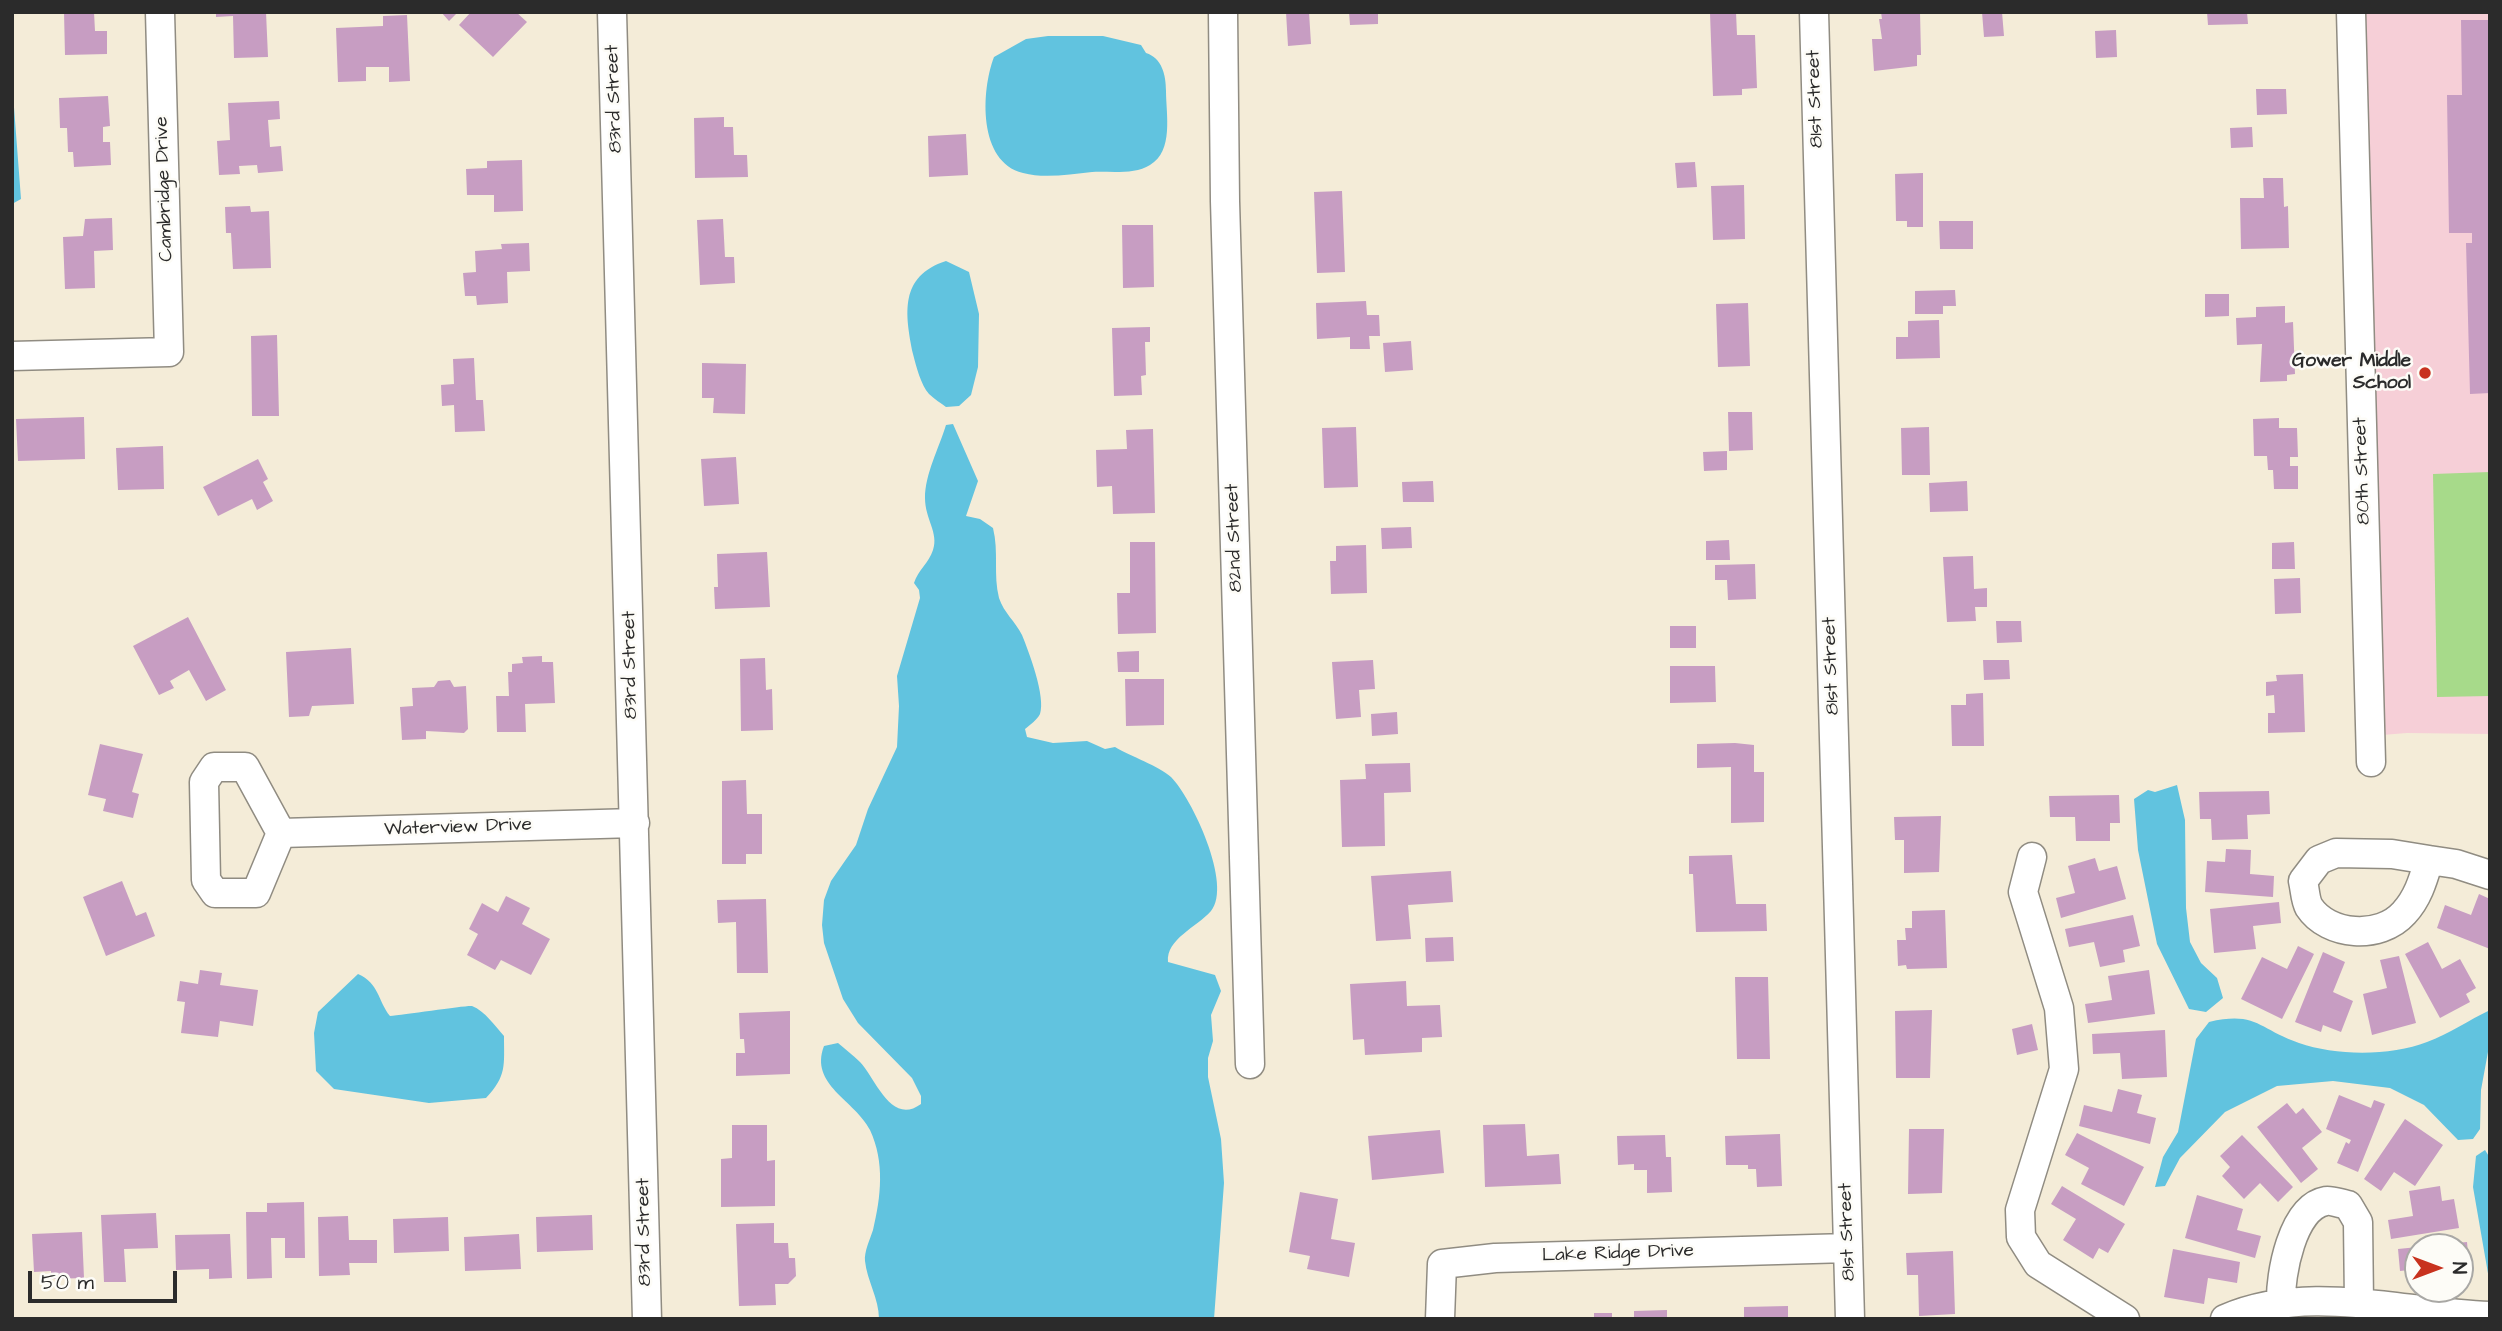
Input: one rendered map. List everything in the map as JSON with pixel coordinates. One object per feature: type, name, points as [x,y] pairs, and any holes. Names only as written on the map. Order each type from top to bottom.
[{"type":"street","name":"Cambridge Drive","points":[[12,356],[169,352],[160,12]]},
{"type":"street","name":"83rd Street","points":[[612,12],[647,1319]]},
{"type":"street","name":"82nd Street","points":[[1223,12],[1226,229],[1250,1064]]},
{"type":"street","name":"81st Street","points":[[1814,12],[1850,1319]]},
{"type":"street","name":"80th Street","points":[[2351,12],[2371,762]]},
{"type":"street","name":"Waterview Drive","points":[[281,833],[635,822]]},
{"type":"street","points":[[2032,857],[2023,892],[2059,1008],[2064,1069],[2020,1210],[2021,1237],[2038,1265],[2125,1319]]},
{"type":"street","points":[[2429,860],[2456,864],[2490,875]]},
{"type":"street","points":[[2281,1303],[2280,1277],[2298,1224],[2312,1207],[2328,1201],[2348,1205],[2358,1222],[2359,1303]]},
{"type":"street","name":"Lake Ridge Drive","points":[[1440,1319],[1442,1265],[1495,1258],[1848,1248]]},
{"type":"street","points":[[2225,1319],[2281,1303],[2359,1303],[2490,1316]]},
{"type":"shaded area","name":"Gower Middle School","points":[[2350,12],[2490,12],[2490,734],[2407,733],[2370,736]]},
{"type":"green space","points":[[2490,472],[2490,696],[2437,697],[2433,474]]},
{"type":"water","points":[[1048,36],[1103,36],[1141,45],[1146,53],[1156,59],[1165,79],[1167,121],[1166,141],[1158,159],[1144,168],[1129,171],[1040,176],[1023,173],[1008,166],[998,155],[987,124],[986,106],[994,57],[1026,39]]},
{"type":"water","points":[[12,81],[21,199],[12,204]]},
{"type":"water","points":[[946,261],[969,272],[979,314],[978,367],[971,395],[959,406],[946,407],[929,394],[921,381],[913,354],[908,311],[913,286],[920,276]]},
{"type":"water","points":[[953,424],[978,481],[966,516],[980,519],[993,528],[999,598],[1022,635],[1039,686],[1040,714],[1025,729],[1027,737],[1053,743],[1087,741],[1105,749],[1115,747],[1166,773],[1189,803],[1214,863],[1216,899],[1211,911],[1177,940],[1169,954],[1168,962],[1215,975],[1221,991],[1211,1015],[1213,1041],[1208,1058],[1208,1077],[1221,1139],[1224,1183],[1214,1319],[879,1319],[865,1257],[878,1205],[878,1154],[870,1130],[863,1119],[828,1082],[821,1060],[824,1046],[838,1043],[852,1054],[893,1105],[910,1109],[921,1104],[921,1096],[912,1078],[858,1023],[843,999],[824,943],[824,900],[831,881],[856,845],[868,809],[897,747],[897,676],[920,598],[914,583],[931,555],[934,544],[926,506],[926,489],[946,425]]},
{"type":"water","points":[[2177,785],[2185,820],[2186,908],[2190,942],[2201,963],[2217,978],[2223,998],[2206,1012],[2189,1009],[2157,944],[2138,850],[2134,799],[2148,790],[2155,792]]},
{"type":"water","points":[[358,974],[374,987],[390,1016],[472,1006],[485,1015],[504,1036],[501,1076],[486,1098],[429,1103],[334,1089],[316,1071],[314,1033],[318,1012]]},
{"type":"water","points":[[2490,1010],[2490,1041],[2481,1090],[2480,1129],[2473,1139],[2458,1140],[2424,1105],[2390,1088],[2333,1081],[2277,1086],[2225,1112],[2180,1158],[2165,1186],[2155,1187],[2163,1157],[2178,1132],[2196,1039],[2209,1022],[2225,1019],[2248,1020],[2299,1043],[2330,1050],[2363,1053],[2413,1047],[2443,1035]]},
{"type":"water","points":[[2485,1150],[2490,1158],[2490,1285],[2473,1187],[2476,1156]]},
{"type":"building","points":[[64,12],[94,12],[95,31],[107,31],[107,54],[65,55]]},
{"type":"building","points":[[216,12],[266,12],[268,57],[234,58],[233,16],[216,17]]},
{"type":"building","points":[[441,12],[458,12],[449,21]]},
{"type":"building","points":[[471,12],[516,12],[527,22],[493,57],[459,25]]},
{"type":"building","points":[[1286,12],[1309,12],[1311,44],[1288,46]]},
{"type":"building","points":[[1349,12],[1378,12],[1378,24],[1350,25]]},
{"type":"building","points":[[1736,12],[1737,35],[1755,35],[1757,88],[1742,89],[1742,95],[1713,96],[1710,13]]},
{"type":"building","points":[[1881,12],[1920,12],[1921,55],[1917,55],[1917,66],[1874,71],[1872,39],[1882,39],[1879,19],[1882,19]]},
{"type":"building","points":[[1982,12],[2002,12],[2004,36],[1984,37]]},
{"type":"building","points":[[2207,12],[2247,12],[2248,24],[2208,25]]},
{"type":"building","points":[[407,15],[410,81],[389,82],[389,67],[366,67],[366,81],[338,82],[336,28],[383,26],[383,16]]},
{"type":"building","points":[[2461,20],[2490,20],[2490,393],[2470,394],[2466,243],[2472,243],[2472,233],[2449,233],[2447,95],[2462,95]]},
{"type":"building","points":[[2116,30],[2117,57],[2096,58],[2095,31]]},
{"type":"building","points":[[2256,89],[2286,89],[2287,114],[2257,115]]},
{"type":"building","points":[[108,96],[110,126],[103,127],[103,142],[110,142],[111,165],[74,167],[73,152],[68,152],[67,128],[60,128],[59,98]]},
{"type":"building","points":[[279,101],[280,119],[268,120],[270,147],[281,146],[283,171],[258,173],[257,165],[239,166],[240,174],[219,175],[217,141],[230,140],[228,103]]},
{"type":"building","points":[[724,117],[724,127],[733,127],[734,155],[747,155],[748,177],[695,178],[694,118]]},
{"type":"building","points":[[2252,127],[2253,147],[2231,148],[2230,128]]},
{"type":"building","points":[[966,134],[968,175],[929,177],[928,136]]},
{"type":"building","points":[[522,160],[523,211],[494,212],[494,195],[467,195],[466,169],[487,168],[487,161]]},
{"type":"building","points":[[1695,162],[1697,187],[1677,188],[1675,163]]},
{"type":"building","points":[[1923,173],[1923,227],[1907,227],[1907,221],[1896,221],[1895,174]]},
{"type":"building","points":[[2263,178],[2283,178],[2284,207],[2288,206],[2289,248],[2241,249],[2240,198],[2264,198]]},
{"type":"building","points":[[1744,185],[1745,239],[1713,240],[1711,186]]},
{"type":"building","points":[[1342,191],[1345,272],[1317,273],[1314,192]]},
{"type":"building","points":[[250,206],[251,212],[269,211],[271,268],[233,269],[231,233],[226,233],[225,207]]},
{"type":"building","points":[[112,218],[113,250],[94,251],[95,288],[65,289],[63,237],[83,236],[85,219]]},
{"type":"building","points":[[723,219],[725,257],[734,257],[735,283],[700,285],[697,220]]},
{"type":"building","points":[[1939,221],[1973,221],[1973,249],[1940,249]]},
{"type":"building","points":[[1122,225],[1153,225],[1154,287],[1123,288]]},
{"type":"building","points":[[529,243],[530,271],[507,272],[508,303],[477,305],[476,296],[465,296],[463,273],[476,272],[475,251],[502,249],[501,244]]},
{"type":"building","points":[[1955,290],[1956,306],[1943,306],[1943,314],[1915,314],[1915,291]]},
{"type":"building","points":[[2205,294],[2229,294],[2229,316],[2205,317]]},
{"type":"building","points":[[1366,301],[1367,315],[1379,315],[1380,336],[1369,336],[1370,349],[1350,349],[1350,337],[1317,339],[1316,303]]},
{"type":"building","points":[[1748,303],[1750,366],[1718,367],[1716,304]]},
{"type":"building","points":[[2285,306],[2285,323],[2293,322],[2295,374],[2287,375],[2287,381],[2260,382],[2262,344],[2237,345],[2236,318],[2256,317],[2256,307]]},
{"type":"building","points":[[1939,320],[1940,358],[1896,359],[1896,337],[1908,337],[1908,321]]},
{"type":"building","points":[[1150,327],[1150,342],[1145,342],[1146,375],[1141,376],[1142,395],[1114,396],[1112,328]]},
{"type":"building","points":[[277,335],[279,416],[252,416],[251,336]]},
{"type":"building","points":[[1411,341],[1413,370],[1385,372],[1383,343]]},
{"type":"building","points":[[474,358],[476,400],[483,400],[485,431],[455,432],[454,405],[442,406],[441,385],[454,384],[453,359]]},
{"type":"building","points":[[702,363],[746,364],[745,414],[713,413],[714,398],[702,398]]},
{"type":"building","points":[[1728,412],[1752,412],[1753,450],[1729,451]]},
{"type":"building","points":[[84,417],[85,459],[18,461],[16,419]]},
{"type":"building","points":[[2279,418],[2279,428],[2297,428],[2298,457],[2290,457],[2290,466],[2298,466],[2298,489],[2274,489],[2273,470],[2268,470],[2267,456],[2254,456],[2253,419]]},
{"type":"building","points":[[1356,427],[1358,487],[1324,488],[1322,428]]},
{"type":"building","points":[[1929,427],[1930,475],[1902,475],[1901,428]]},
{"type":"building","points":[[1153,429],[1155,513],[1113,514],[1112,486],[1097,487],[1096,450],[1127,449],[1126,430]]},
{"type":"building","points":[[163,446],[164,489],[118,490],[116,448]]},
{"type":"building","points":[[1727,451],[1727,470],[1704,471],[1703,452]]},
{"type":"building","points":[[736,457],[739,504],[704,506],[701,459]]},
{"type":"building","points":[[258,459],[268,479],[263,482],[273,501],[257,510],[252,499],[218,516],[203,487]]},
{"type":"building","points":[[1433,481],[1434,502],[1403,502],[1402,482]]},
{"type":"building","points":[[1967,481],[1968,511],[1930,512],[1929,483]]},
{"type":"building","points":[[1411,527],[1412,548],[1382,549],[1381,528]]},
{"type":"building","points":[[1729,540],[1730,560],[1706,560],[1706,541]]},
{"type":"building","points":[[1130,542],[1155,542],[1156,633],[1118,634],[1117,593],[1130,593]]},
{"type":"building","points":[[2294,542],[2295,569],[2272,569],[2272,543]]},
{"type":"building","points":[[1366,545],[1367,593],[1331,594],[1330,561],[1336,561],[1336,546]]},
{"type":"building","points":[[767,552],[770,607],[715,609],[714,587],[718,587],[717,554]]},
{"type":"building","points":[[1973,556],[1974,589],[1987,588],[1987,607],[1975,607],[1976,621],[1947,622],[1943,557]]},
{"type":"building","points":[[1755,564],[1756,599],[1728,600],[1727,580],[1715,580],[1715,565]]},
{"type":"building","points":[[2300,578],[2301,613],[2275,614],[2274,579]]},
{"type":"building","points":[[188,617],[226,690],[206,701],[189,670],[170,681],[174,688],[159,695],[133,646]]},
{"type":"building","points":[[1996,621],[2021,621],[2022,642],[1997,643]]},
{"type":"building","points":[[1670,626],[1696,626],[1696,648],[1670,648]]},
{"type":"building","points":[[351,648],[354,704],[312,706],[309,716],[289,717],[286,652]]},
{"type":"building","points":[[1139,651],[1139,672],[1118,672],[1117,652]]},
{"type":"building","points":[[542,656],[542,662],[553,662],[555,703],[525,704],[526,732],[497,732],[496,696],[509,696],[508,672],[512,672],[512,664],[523,663],[522,657]]},
{"type":"building","points":[[765,658],[766,690],[772,689],[773,730],[741,731],[740,659]]},
{"type":"building","points":[[1373,660],[1375,689],[1359,690],[1361,717],[1336,719],[1332,662]]},
{"type":"building","points":[[1983,660],[2009,660],[2010,679],[1984,680]]},
{"type":"building","points":[[1670,666],[1715,666],[1716,702],[1670,703]]},
{"type":"building","points":[[2303,674],[2305,732],[2268,733],[2268,713],[2275,713],[2274,695],[2266,696],[2266,682],[2277,681],[2276,675]]},
{"type":"building","points":[[1125,679],[1164,679],[1164,725],[1126,726]]},
{"type":"building","points":[[450,680],[454,687],[466,686],[468,729],[464,733],[426,731],[426,739],[402,740],[400,707],[413,706],[412,688],[434,687],[438,681]]},
{"type":"building","points":[[1983,693],[1984,746],[1952,746],[1951,705],[1966,705],[1966,694]]},
{"type":"building","points":[[1397,712],[1398,734],[1372,736],[1371,714]]},
{"type":"building","points":[[100,744],[143,754],[132,792],[139,794],[133,818],[103,811],[106,799],[88,795]]},
{"type":"building","points":[[1697,744],[1754,745],[1754,772],[1764,772],[1764,822],[1731,823],[1731,767],[1697,768]]},
{"type":"building","points":[[1410,763],[1411,792],[1384,793],[1385,846],[1342,847],[1340,780],[1366,779],[1365,764]]},
{"type":"building","points":[[746,780],[747,814],[762,814],[762,854],[746,854],[746,864],[722,864],[722,781]]},
{"type":"building","points":[[2269,791],[2270,814],[2247,815],[2248,839],[2212,840],[2211,819],[2200,819],[2199,792]]},
{"type":"building","points":[[2119,795],[2120,823],[2110,823],[2110,841],[2076,841],[2075,817],[2050,817],[2049,796]]},
{"type":"building","points":[[1941,816],[1939,872],[1904,873],[1904,840],[1895,840],[1894,817]]},
{"type":"building","points":[[2226,849],[2251,850],[2250,874],[2274,876],[2273,897],[2205,892],[2207,861],[2225,862]]},
{"type":"building","points":[[1732,855],[1736,904],[1766,904],[1767,931],[1696,932],[1693,874],[1689,874],[1689,856]]},
{"type":"building","points":[[2095,858],[2099,871],[2117,866],[2126,899],[2061,918],[2056,898],[2075,893],[2068,866]]},
{"type":"building","points":[[1451,871],[1453,902],[1408,905],[1411,939],[1376,941],[1371,876]]},
{"type":"building","points":[[122,881],[136,916],[146,912],[155,936],[106,956],[83,897]]},
{"type":"building","points":[[2479,894],[2490,899],[2490,949],[2437,928],[2445,905],[2471,915]]},
{"type":"building","points":[[506,896],[530,908],[522,924],[550,939],[531,975],[501,960],[495,970],[467,955],[478,934],[469,929],[482,903],[498,912]]},
{"type":"building","points":[[766,899],[768,973],[737,973],[736,922],[718,923],[717,900]]},
{"type":"building","points":[[2279,902],[2281,923],[2253,926],[2256,949],[2214,953],[2210,909]]},
{"type":"building","points":[[1945,910],[1947,968],[1907,969],[1906,965],[1898,966],[1897,940],[1906,940],[1905,928],[1912,928],[1912,911]]},
{"type":"building","points":[[2133,915],[2140,946],[2123,950],[2125,962],[2100,967],[2094,942],[2069,947],[2065,929]]},
{"type":"building","points":[[1453,937],[1454,961],[1426,962],[1425,938]]},
{"type":"building","points":[[2428,942],[2442,969],[2460,959],[2476,988],[2466,994],[2470,1002],[2440,1018],[2405,954]]},
{"type":"building","points":[[2298,946],[2314,954],[2282,1019],[2241,999],[2262,957],[2287,969]]},
{"type":"building","points":[[2323,952],[2345,962],[2333,992],[2353,1001],[2341,1032],[2323,1025],[2321,1032],[2295,1022]]},
{"type":"building","points":[[2399,956],[2416,1023],[2372,1035],[2363,994],[2387,988],[2380,960]]},
{"type":"building","points":[[200,970],[222,973],[220,985],[258,990],[253,1026],[220,1021],[218,1037],[181,1033],[185,1002],[177,1001],[180,981],[198,984]]},
{"type":"building","points":[[2149,970],[2155,1014],[2088,1023],[2085,1004],[2112,1000],[2108,976]]},
{"type":"building","points":[[1735,977],[1768,977],[1770,1059],[1737,1059]]},
{"type":"building","points":[[1406,981],[1407,1006],[1440,1005],[1442,1037],[1422,1038],[1422,1052],[1365,1055],[1364,1039],[1353,1040],[1350,984]]},
{"type":"building","points":[[1932,1010],[1930,1078],[1896,1078],[1895,1011]]},
{"type":"building","points":[[790,1011],[790,1074],[736,1076],[736,1053],[745,1053],[744,1039],[740,1039],[739,1013]]},
{"type":"building","points":[[2032,1024],[2038,1050],[2017,1055],[2012,1029]]},
{"type":"building","points":[[2165,1030],[2167,1077],[2122,1079],[2120,1053],[2093,1054],[2092,1034]]},
{"type":"building","points":[[2118,1089],[2142,1095],[2137,1113],[2156,1118],[2150,1144],[2079,1126],[2084,1105],[2112,1112]]},
{"type":"building","points":[[2339,1095],[2371,1108],[2374,1100],[2385,1104],[2358,1172],[2337,1163],[2346,1142],[2349,1144],[2351,1140],[2326,1129]]},
{"type":"building","points":[[2287,1103],[2296,1114],[2303,1108],[2322,1132],[2302,1148],[2318,1169],[2301,1183],[2257,1127]]},
{"type":"building","points":[[2405,1119],[2443,1145],[2415,1186],[2394,1172],[2381,1191],[2364,1179]]},
{"type":"building","points":[[1525,1124],[1527,1156],[1559,1154],[1561,1184],[1485,1187],[1483,1125]]},
{"type":"building","points":[[732,1125],[767,1125],[767,1161],[775,1160],[775,1206],[721,1207],[721,1159],[732,1158]]},
{"type":"building","points":[[1909,1129],[1944,1129],[1942,1193],[1908,1194]]},
{"type":"building","points":[[1440,1130],[1444,1173],[1372,1180],[1368,1136]]},
{"type":"building","points":[[2077,1133],[2144,1167],[2124,1206],[2081,1184],[2089,1168],[2065,1155]]},
{"type":"building","points":[[1780,1134],[1782,1186],[1757,1187],[1756,1169],[1748,1169],[1748,1165],[1726,1165],[1725,1136]]},
{"type":"building","points":[[1665,1135],[1666,1157],[1671,1157],[1672,1192],[1647,1193],[1647,1170],[1634,1170],[1634,1164],[1618,1165],[1617,1136]]},
{"type":"building","points":[[2242,1135],[2293,1187],[2278,1202],[2260,1183],[2244,1199],[2222,1176],[2230,1167],[2220,1156]]},
{"type":"building","points":[[2062,1186],[2125,1224],[2108,1253],[2099,1248],[2093,1259],[2063,1240],[2076,1219],[2051,1204]]},
{"type":"building","points":[[2440,1186],[2442,1201],[2454,1199],[2459,1228],[2428,1233],[2404,1233],[2404,1237],[2391,1239],[2388,1220],[2413,1216],[2409,1191]]},
{"type":"building","points":[[1300,1192],[1338,1199],[1331,1239],[1355,1243],[1349,1277],[1307,1269],[1310,1256],[1289,1252]]},
{"type":"building","points":[[2197,1195],[2243,1209],[2237,1230],[2261,1236],[2255,1258],[2185,1238]]},
{"type":"building","points":[[304,1202],[305,1258],[285,1258],[285,1238],[271,1238],[272,1278],[247,1279],[246,1212],[267,1212],[267,1203]]},
{"type":"building","points":[[156,1213],[158,1248],[124,1249],[126,1282],[104,1282],[101,1215]]},
{"type":"building","points":[[592,1215],[593,1250],[537,1252],[536,1217]]},
{"type":"building","points":[[348,1216],[349,1240],[377,1240],[377,1263],[349,1263],[350,1275],[319,1276],[318,1217]]},
{"type":"building","points":[[448,1217],[449,1251],[394,1253],[393,1219]]},
{"type":"building","points":[[774,1223],[774,1243],[788,1243],[789,1258],[795,1258],[796,1276],[788,1284],[775,1284],[776,1305],[739,1306],[736,1224]]},
{"type":"building","points":[[82,1232],[84,1278],[51,1279],[51,1271],[34,1272],[32,1234]]},
{"type":"building","points":[[230,1234],[232,1278],[209,1279],[209,1269],[176,1270],[175,1235]]},
{"type":"building","points":[[519,1234],[521,1269],[465,1271],[464,1237]]},
{"type":"building","points":[[2404,1248],[2404,1271],[2400,1271],[2398,1249]]},
{"type":"building","points":[[2173,1249],[2240,1262],[2237,1283],[2208,1278],[2204,1304],[2164,1297]]},
{"type":"building","points":[[1953,1251],[1955,1314],[1919,1316],[1918,1275],[1907,1275],[1906,1253]]},
{"type":"building","points":[[1788,1306],[1788,1319],[1744,1319],[1744,1307]]},
{"type":"building","points":[[1667,1310],[1667,1319],[1634,1319],[1634,1311]]},
{"type":"building","points":[[1594,1313],[1612,1313],[1612,1319],[1594,1319]]},
{"type":"place","name":"Gower Middle School","points":[[2425,373]]}]
